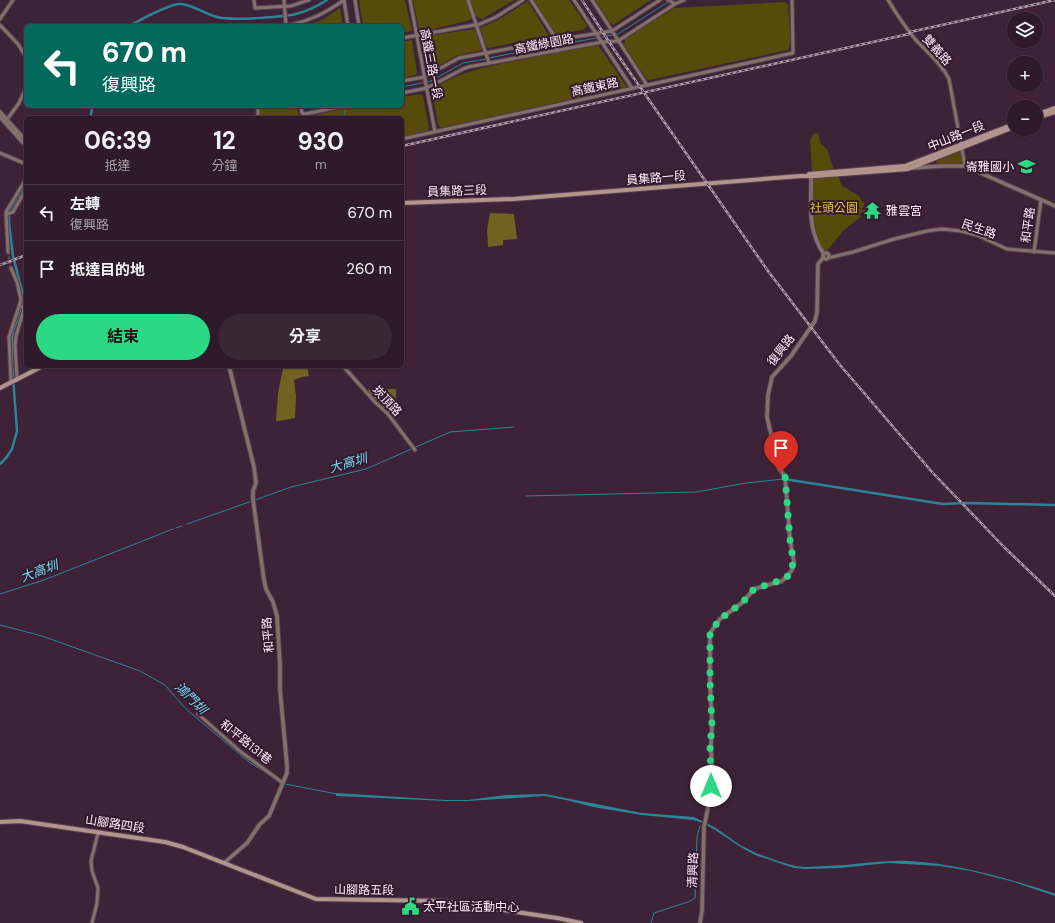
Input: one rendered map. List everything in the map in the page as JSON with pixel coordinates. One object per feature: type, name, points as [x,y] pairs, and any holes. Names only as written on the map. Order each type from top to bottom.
[{"type":"main road","points":[[1043,113],[1055,109]]},
{"type":"main road","points":[[1043,115],[1055,109]]},
{"type":"main road","name":"中山路一段","points":[[906,168],[1007,127]]},
{"type":"main road","name":"中山路一段","points":[[961,146],[1007,130]]},
{"type":"main road","name":"員集路一段","points":[[513,199],[906,168]]},
{"type":"main road","name":"員集路三段","points":[[404,203],[513,199]]},
{"type":"main road","points":[[0,388],[39,368]]},
{"type":"main road","name":"山腳路四段","points":[[0,822],[20,821],[164,842],[183,847],[224,863]]},
{"type":"main road","name":"山腳路五段","points":[[224,863],[316,899],[442,901],[581,923]]},
{"type":"street","points":[[0,20],[13,0]]},
{"type":"street","points":[[254,0],[255,8],[284,6],[309,0]]},
{"type":"street","points":[[284,0],[285,24]]},
{"type":"street","points":[[293,24],[310,20],[323,14],[344,0],[348,24]]},
{"type":"street","points":[[355,0],[359,24]]},
{"type":"street","name":"高鐵三路一段","points":[[410,0],[435,132]]},
{"type":"street","points":[[468,0],[489,63]]},
{"type":"street","points":[[404,38],[476,25],[496,17],[523,0]]},
{"type":"street","points":[[531,0],[553,34],[557,51]]},
{"type":"street","points":[[574,0],[632,88]]},
{"type":"street","points":[[592,0],[647,85]]},
{"type":"street","name":"高鐵綠園路","points":[[404,81],[424,77],[459,58],[612,31],[660,0]]},
{"type":"street","points":[[668,0],[675,4]]},
{"type":"street","name":"高鐵綠園路","points":[[404,93],[427,88],[463,69],[602,42],[618,41],[675,4],[684,0]]},
{"type":"street","name":"高鐵東路","points":[[404,139],[793,53],[792,0]]},
{"type":"street","name":"雙義路","points":[[888,0],[914,37],[946,72],[949,79],[965,166]]},
{"type":"street","points":[[0,25],[18,44],[24,54]]},
{"type":"street","points":[[6,121],[19,103],[24,92]]},
{"type":"street","points":[[301,108],[302,113],[305,114],[334,108]]},
{"type":"street","points":[[0,112],[24,144]]},
{"type":"street","points":[[0,117],[24,139]]},
{"type":"street","points":[[0,153],[24,163]]},
{"type":"street","name":"員集路一段","points":[[906,168],[965,166],[1055,206]]},
{"type":"street","points":[[811,175],[810,209],[812,228],[818,245],[824,256],[828,254],[828,258]]},
{"type":"street","points":[[8,252],[6,212],[24,182]]},
{"type":"street","points":[[6,214],[13,212],[24,193]]},
{"type":"street","name":"和平路","points":[[1034,252],[1041,200]]},
{"type":"street","name":"民生路","points":[[828,258],[899,238],[942,229],[961,231],[977,235],[1007,249],[1055,253]]},
{"type":"street","name":"復興路","points":[[705,817],[709,803],[712,776],[710,633],[720,619],[743,602],[754,589],[782,580],[790,572],[794,562],[790,540],[786,482],[785,476],[779,469],[767,417],[768,395],[772,377],[791,356],[815,321],[817,312],[818,264],[824,256]]},
{"type":"street","points":[[11,268],[20,292],[20,305],[9,337],[14,381]]},
{"type":"street","points":[[14,381],[16,336],[24,309],[20,305]]},
{"type":"street","name":"和平路","points":[[224,863],[247,843],[260,824],[269,816],[287,773],[280,690],[277,616],[264,580],[253,501],[253,491],[256,483],[254,467],[229,368]]},
{"type":"street","name":"崁頂路","points":[[345,368],[375,402],[388,414],[415,450]]},
{"type":"street","name":"和平路131巷","points":[[198,714],[241,752],[283,783]]},
{"type":"street","name":"清興路","points":[[700,923],[702,910],[705,817]]},
{"type":"street","points":[[92,923],[98,888],[92,872],[91,861],[98,833]]},
{"type":"green space","points":[[359,0],[405,0],[412,31],[404,33],[404,24],[363,24]]},
{"type":"green space","points":[[413,0],[466,0],[472,17],[470,20],[426,31],[419,29]]},
{"type":"green space","points":[[470,0],[514,0],[482,19],[476,16]]},
{"type":"green space","points":[[533,0],[569,0],[587,26],[583,30],[556,34]]},
{"type":"green space","points":[[595,0],[651,0],[613,25],[610,23]]},
{"type":"green space","points":[[528,1],[549,36],[488,48],[480,28],[498,20]]},
{"type":"green space","points":[[785,2],[788,4],[790,28],[788,50],[649,80],[646,78],[624,46],[625,39],[674,8]]},
{"type":"green space","points":[[340,8],[343,24],[309,24],[322,20]]},
{"type":"green space","points":[[475,29],[482,50],[456,56],[432,69],[428,68],[423,41],[425,36]]},
{"type":"green space","points":[[412,40],[417,73],[416,75],[404,78],[404,42]]},
{"type":"green space","points":[[598,45],[627,87],[441,128],[438,124],[432,92],[441,84],[453,78],[480,68]]},
{"type":"green space","points":[[421,94],[423,96],[429,129],[427,131],[404,137],[404,116],[310,116],[346,108],[404,108],[404,97]]},
{"type":"green space","points":[[260,108],[297,108],[299,116],[260,116]]},
{"type":"green space","points":[[818,133],[821,144],[827,149],[834,170],[812,172],[810,140],[813,134]]},
{"type":"green space","points":[[962,151],[964,163],[937,164],[936,161]]},
{"type":"green space","name":"社頭公園","points":[[838,175],[842,186],[859,196],[868,211],[844,230],[825,253],[812,228],[811,176]]},
{"type":"shaded area","points":[[490,213],[514,214],[517,239],[503,240],[503,245],[488,247],[487,230]]},
{"type":"shaded area","points":[[307,368],[309,376],[294,380],[296,396],[295,418],[276,421],[278,393],[283,369]]},
{"type":"shaded area","points":[[396,389],[394,419],[378,404],[367,390]]},
{"type":"water","points":[[336,793],[446,800],[468,800],[506,795],[545,794],[642,813],[694,817],[716,828],[740,845],[756,853],[795,866],[835,866],[894,861],[910,861],[946,865],[1000,877],[1053,893],[1055,896],[1014,882],[971,871],[940,866],[888,863],[840,868],[794,868],[755,855],[703,823],[693,820],[642,815],[593,807],[545,796],[468,801],[446,801],[336,796]]},
{"type":"waterway","points":[[133,24],[162,9],[180,4],[188,5],[217,17],[244,19],[296,14],[327,0]]},
{"type":"waterway","points":[[558,45],[618,34],[668,2]]},
{"type":"waterway","points":[[489,58],[555,45]]},
{"type":"waterway","points":[[404,87],[431,81],[463,63],[486,59]]},
{"type":"waterway","points":[[90,116],[92,108]]},
{"type":"waterway","points":[[344,116],[346,108]]},
{"type":"waterway","points":[[0,464],[12,449],[17,431],[12,363],[12,341],[13,331],[23,304],[23,295],[13,256],[9,211],[24,188]]},
{"type":"waterway","name":"大高圳","points":[[255,500],[291,487],[366,469],[450,432],[514,427]]},
{"type":"waterway","points":[[526,496],[696,492],[746,483],[784,479]]},
{"type":"waterway","points":[[784,479],[943,504],[967,503],[1055,505]]},
{"type":"waterway","name":"大高圳","points":[[187,524],[252,501]]},
{"type":"waterway","name":"大高圳","points":[[176,528],[182,526]]},
{"type":"waterway","name":"大高圳","points":[[0,594],[44,580],[173,529]]},
{"type":"waterway","name":"鴻門圳","points":[[0,625],[42,636],[140,671],[165,685],[186,709],[250,763],[267,773]]},
{"type":"waterway","name":"鴻門圳","points":[[285,784],[337,794]]},
{"type":"waterway","points":[[651,923],[654,913],[688,902],[695,898],[697,837],[700,826]]},
{"type":"tunnel","points":[[8,252],[11,268]]},
{"type":"railway","points":[[582,0],[615,51],[768,271],[840,365],[932,472],[1004,547],[1055,596]]},
{"type":"railway","points":[[404,146],[909,34],[910,32],[1055,0]]},
{"type":"railway","points":[[0,265],[24,256]]},
{"type":"place","name":"崙雅國小","points":[[1027,167]]},
{"type":"place","name":"雅雲宮","points":[[873,211]]},
{"type":"place","name":"太平社區活動中心","points":[[410,907]]},
{"type":"route","points":[[711,786],[712,776],[710,745],[712,726],[710,633],[720,619],[743,602],[754,589],[782,580],[788,576],[792,570],[793,559],[785,476],[781,472]]}]
